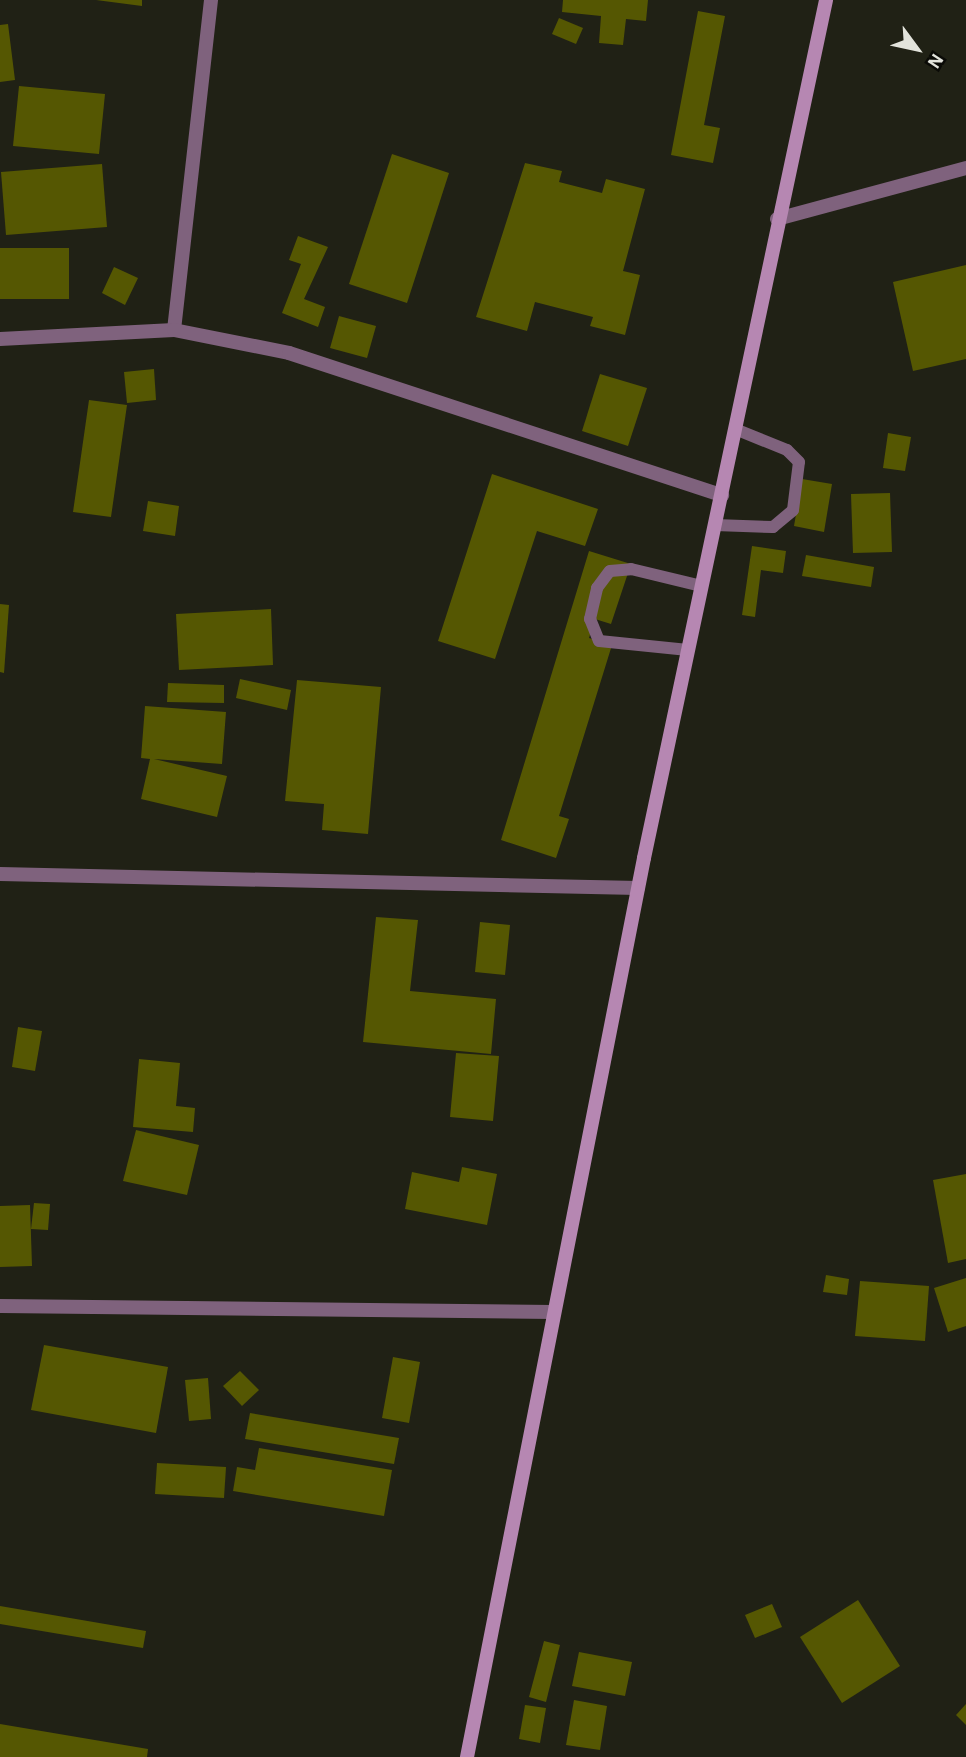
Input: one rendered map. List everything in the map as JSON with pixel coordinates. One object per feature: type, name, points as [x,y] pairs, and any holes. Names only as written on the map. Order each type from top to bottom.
[{"type":"main road","points":[[467,1757],[638,888],[722,495],[777,219],[826,0]]},
{"type":"street","points":[[174,330],[211,0]]},
{"type":"street","points":[[777,219],[966,168]]},
{"type":"street","points":[[0,339],[174,330],[289,353],[722,495]]},
{"type":"street","points":[[0,874],[638,888]]},
{"type":"street","points":[[0,1306],[553,1312]]},
{"type":"lane","points":[[715,525],[773,527],[793,510],[799,462],[787,450],[735,429]]},
{"type":"lane","points":[[688,650],[599,641],[590,619],[597,588],[610,571],[631,569],[702,586]]},
{"type":"building","points":[[96,0],[142,0],[142,6]]},
{"type":"building","points":[[563,0],[648,0],[646,21],[626,19],[623,45],[599,43],[601,16],[562,12]]},
{"type":"building","points":[[698,11],[725,16],[704,125],[720,128],[713,163],[671,155]]},
{"type":"building","points":[[559,18],[583,28],[576,44],[552,34]]},
{"type":"building","points":[[8,24],[15,80],[0,82],[0,25]]},
{"type":"building","points":[[19,86],[105,94],[99,154],[13,146]]},
{"type":"building","points":[[392,154],[449,173],[407,303],[349,284]]},
{"type":"building","points":[[525,163],[562,171],[559,182],[602,193],[606,179],[645,189],[623,271],[640,275],[625,335],[590,326],[593,317],[535,302],[527,331],[476,317]]},
{"type":"building","points":[[102,164],[107,227],[6,235],[1,172]]},
{"type":"building","points":[[298,236],[328,247],[304,299],[325,307],[318,327],[282,313],[301,264],[289,260]]},
{"type":"building","points":[[0,248],[69,248],[69,299],[0,299]]},
{"type":"building","points":[[966,265],[966,359],[913,371],[893,282]]},
{"type":"building","points":[[114,267],[138,278],[125,305],[102,293]]},
{"type":"building","points":[[339,316],[376,326],[367,358],[330,348]]},
{"type":"building","points":[[154,369],[156,400],[127,403],[124,372]]},
{"type":"building","points":[[600,374],[647,388],[628,446],[582,431]]},
{"type":"building","points":[[89,400],[127,405],[111,517],[73,512]]},
{"type":"building","points":[[888,433],[911,437],[905,471],[883,468]]},
{"type":"building","points":[[492,474],[598,509],[585,546],[537,531],[495,659],[438,641]]},
{"type":"building","points":[[802,479],[832,484],[824,532],[794,526]]},
{"type":"building","points":[[890,493],[892,552],[853,553],[851,494]]},
{"type":"building","points":[[148,501],[179,506],[175,536],[143,531]]},
{"type":"building","points":[[752,546],[786,551],[783,573],[761,570],[755,617],[742,615]]},
{"type":"building","points":[[589,551],[631,564],[611,624],[595,619],[589,638],[612,645],[559,816],[569,819],[556,858],[501,840]]},
{"type":"building","points":[[806,555],[874,567],[871,587],[802,576]]},
{"type":"building","points":[[0,604],[9,605],[4,673],[0,672]]},
{"type":"building","points":[[271,609],[273,665],[179,670],[176,614]]},
{"type":"building","points":[[240,679],[291,690],[287,710],[236,698]]},
{"type":"building","points":[[297,680],[381,687],[368,834],[322,830],[324,804],[285,801]]},
{"type":"building","points":[[168,683],[224,685],[224,703],[167,702]]},
{"type":"building","points":[[145,706],[226,712],[222,764],[154,759],[227,776],[217,817],[141,799],[150,759],[141,758]]},
{"type":"building","points":[[376,917],[418,920],[410,991],[496,999],[491,1054],[363,1042]]},
{"type":"building","points":[[480,922],[510,925],[505,975],[475,972]]},
{"type":"building","points":[[18,1027],[42,1031],[35,1071],[12,1067]]},
{"type":"building","points":[[456,1053],[499,1056],[493,1121],[450,1117]]},
{"type":"building","points":[[139,1059],[180,1063],[176,1106],[195,1108],[193,1132],[133,1127]]},
{"type":"building","points":[[136,1130],[199,1145],[187,1195],[123,1181]]},
{"type":"building","points":[[462,1167],[497,1174],[487,1225],[405,1209],[412,1172],[459,1182]]},
{"type":"building","points":[[966,1174],[966,1259],[948,1263],[933,1180]]},
{"type":"building","points":[[34,1203],[50,1204],[48,1230],[31,1229]]},
{"type":"building","points":[[30,1205],[32,1266],[0,1267],[0,1206]]},
{"type":"building","points":[[826,1275],[849,1279],[847,1295],[823,1292]]},
{"type":"building","points":[[966,1278],[966,1326],[948,1332],[934,1288]]},
{"type":"building","points":[[860,1281],[929,1286],[925,1341],[855,1336]]},
{"type":"building","points":[[44,1345],[168,1367],[156,1433],[31,1410]]},
{"type":"building","points":[[393,1357],[420,1362],[409,1423],[382,1418]]},
{"type":"building","points":[[240,1371],[259,1390],[242,1406],[223,1386]]},
{"type":"building","points":[[208,1378],[211,1419],[189,1421],[185,1380]]},
{"type":"building","points":[[250,1413],[399,1438],[394,1464],[245,1439]]},
{"type":"building","points":[[259,1448],[392,1470],[384,1516],[233,1491],[237,1467],[255,1470]]},
{"type":"building","points":[[157,1463],[226,1467],[224,1498],[155,1494]]},
{"type":"building","points":[[858,1600],[900,1666],[842,1703],[800,1637]]},
{"type":"building","points":[[772,1604],[782,1627],[755,1638],[745,1615]]},
{"type":"building","points":[[0,1606],[146,1631],[143,1648],[0,1624]]},
{"type":"building","points":[[544,1641],[560,1645],[546,1702],[529,1697]]},
{"type":"building","points":[[579,1652],[632,1662],[625,1696],[572,1686]]},
{"type":"building","points":[[574,1700],[607,1706],[600,1750],[566,1745]]},
{"type":"building","points":[[966,1704],[966,1725],[956,1715]]},
{"type":"building","points":[[525,1705],[546,1708],[540,1743],[519,1739]]},
{"type":"building","points":[[0,1724],[148,1749],[147,1757],[0,1757]]}]
